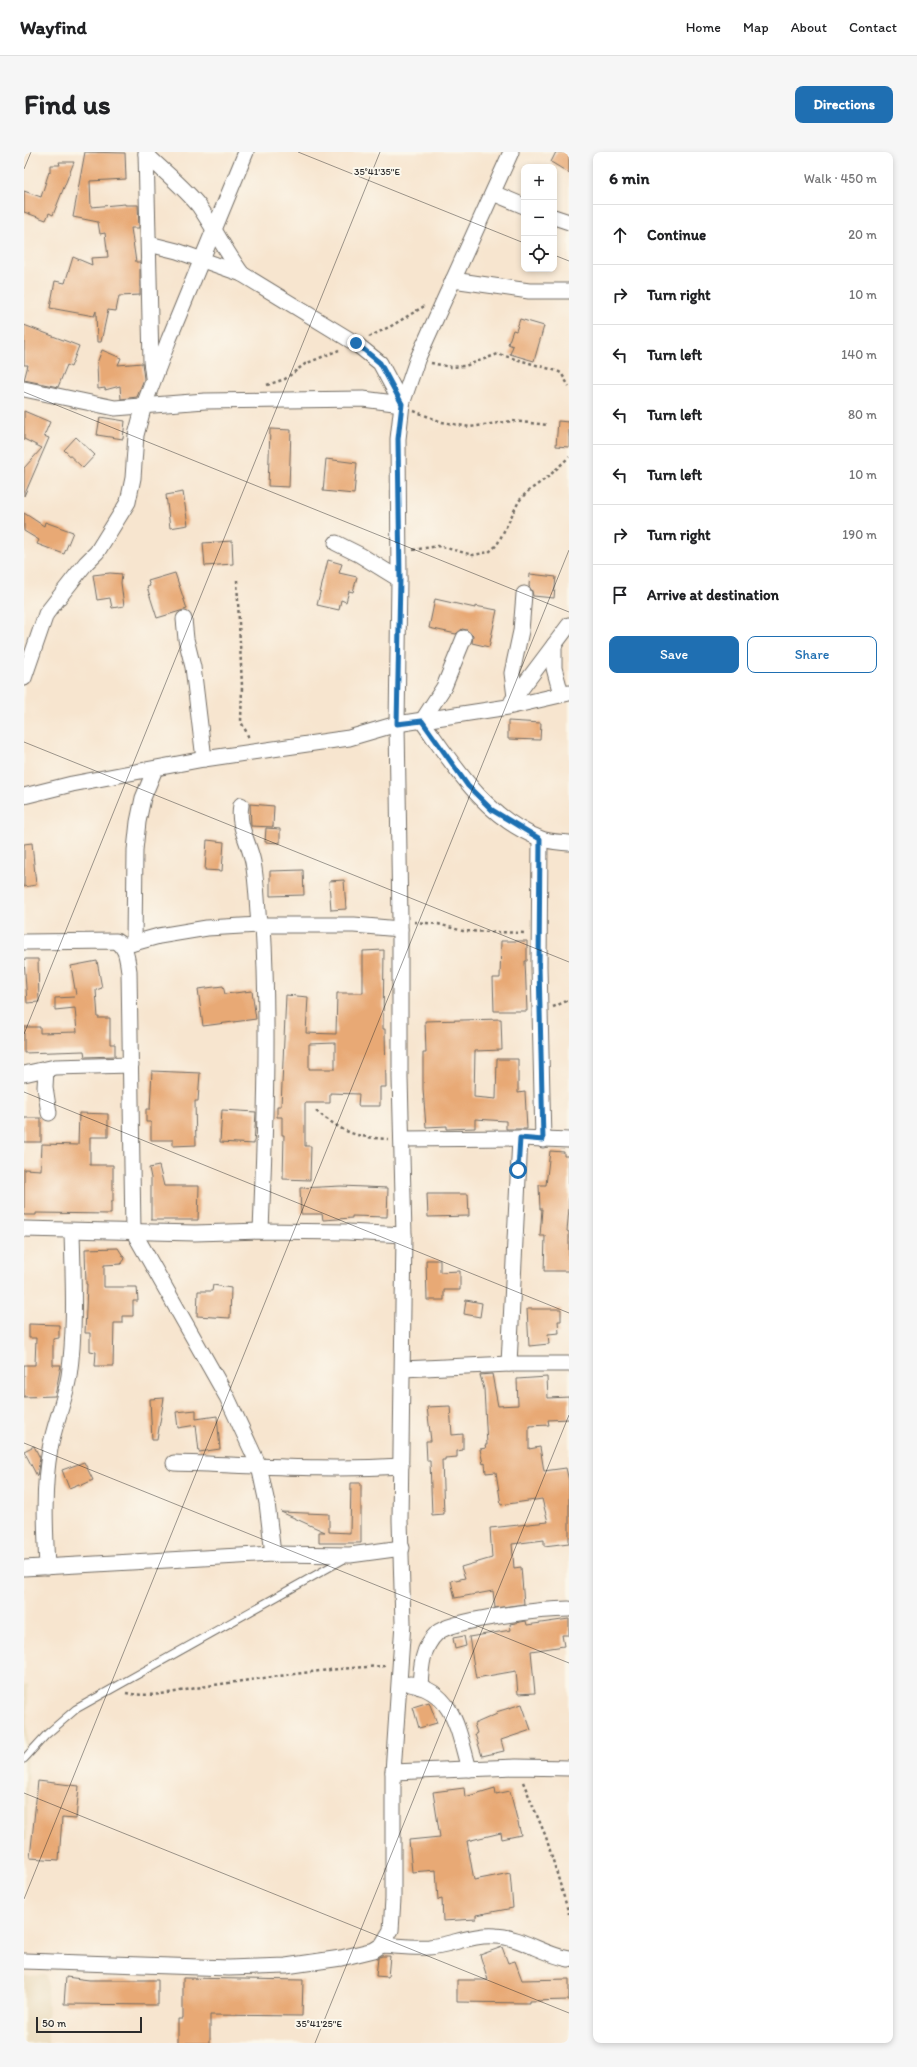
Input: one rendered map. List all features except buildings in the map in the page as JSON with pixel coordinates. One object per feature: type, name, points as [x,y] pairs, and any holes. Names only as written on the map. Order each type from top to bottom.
[{"type":"street","points":[[24,678],[46,614],[86,563],[97,552],[128,502],[133,478],[136,435],[144,406],[246,152]]},
{"type":"street","points":[[382,1945],[391,1928],[393,1899],[393,1772],[403,1624],[400,1520],[404,1235],[397,724],[400,579],[398,439],[402,406],[417,360],[511,152]]},
{"type":"street","points":[[146,153],[193,200],[214,229],[228,254],[242,274]]},
{"type":"street","points":[[146,153],[151,361],[154,378]]},
{"type":"street","points":[[492,193],[521,205]]},
{"type":"street","points":[[557,219],[569,222]]},
{"type":"street","points":[[149,244],[242,274],[356,343],[380,363],[402,406]]},
{"type":"street","points":[[453,280],[529,291],[569,291]]},
{"type":"street","points":[[24,390],[115,408],[205,401],[363,399],[402,406]]},
{"type":"street","points":[[336,543],[360,555],[400,579]]},
{"type":"street","points":[[512,702],[512,673],[521,631],[524,594]]},
{"type":"street","points":[[184,619],[186,639],[193,667],[204,759]]},
{"type":"street","points":[[512,702],[564,635]]},
{"type":"street","points":[[24,796],[204,759],[349,738],[397,724],[422,721],[512,702],[565,694],[554,668],[564,635]]},
{"type":"street","points":[[422,721],[444,686],[464,638]]},
{"type":"street","points":[[422,721],[468,786],[492,810],[540,839],[569,843]]},
{"type":"street","points":[[155,769],[143,798],[138,822],[129,945],[133,1231],[227,1397],[259,1466],[267,1503],[268,1524],[273,1554]]},
{"type":"street","points":[[241,805],[239,815],[241,827],[250,850],[254,868],[266,983],[261,1231]]},
{"type":"street","points":[[540,839],[543,1140]]},
{"type":"street","points":[[24,942],[116,941],[129,945],[159,936],[207,928],[261,925],[400,925]]},
{"type":"street","points":[[24,1074],[55,1067],[131,1065]]},
{"type":"street","points":[[46,1070],[45,1087],[49,1113]]},
{"type":"street","points":[[402,1139],[520,1138],[569,1140]]},
{"type":"street","points":[[509,1364],[520,1138]]},
{"type":"street","points":[[24,1229],[202,1233],[261,1231],[404,1235]]},
{"type":"street","points":[[47,1566],[45,1525],[47,1467],[50,1447],[68,1377],[72,1350],[74,1302],[72,1230]]},
{"type":"street","points":[[403,1369],[509,1364],[569,1364]]},
{"type":"street","points":[[174,1463],[297,1468],[401,1466]]},
{"type":"street","points":[[24,1568],[273,1554],[350,1555],[402,1548]]},
{"type":"street","points":[[420,1687],[424,1653],[438,1633],[442,1630],[451,1626],[498,1617],[557,1609],[569,1609]]},
{"type":"street","points":[[399,1682],[420,1687],[440,1697],[454,1718],[469,1769]]},
{"type":"street","points":[[393,1772],[516,1767],[569,1768]]},
{"type":"street","points":[[24,1961],[229,1968],[286,1966],[341,1958],[366,1952],[382,1945],[429,1947],[495,1936],[504,1936],[549,1954],[569,1959]]},
{"type":"lane","points":[[24,1759],[47,1734],[76,1709],[205,1635],[246,1615],[350,1555]]},
{"type":"path","points":[[266,385],[286,379],[305,364],[356,343],[393,325],[426,305],[444,301]]},
{"type":"path","points":[[417,360],[458,367],[473,364],[498,354],[557,371],[561,373],[569,386]]},
{"type":"path","points":[[402,406],[442,422],[470,427],[512,421],[548,425]]},
{"type":"path","points":[[399,553],[437,546],[474,555],[489,552],[497,545],[519,501],[526,492],[548,477],[569,457]]},
{"type":"path","points":[[236,580],[242,686],[241,722],[247,733],[250,752]]},
{"type":"path","points":[[400,925],[438,924],[468,932],[540,933]]},
{"type":"path","points":[[316,1111],[343,1130],[355,1135],[402,1139]]},
{"type":"path","points":[[112,1689],[137,1695],[160,1694],[189,1688],[313,1671],[400,1666]]},
{"type":"path","points":[[516,1767],[546,1837],[569,1914]]},
{"type":"shaded area","points":[[24,1685],[28,1685],[27,1840],[24,1840]]},
{"type":"shaded area","points":[[47,1975],[48,2043],[24,2043],[24,1976]]},
{"type":"route","points":[[356,343],[380,363],[402,404],[398,439],[397,477],[400,579],[397,724],[422,721],[468,786],[492,810],[540,839],[539,966],[543,1140],[520,1138],[518,1170]]}]
